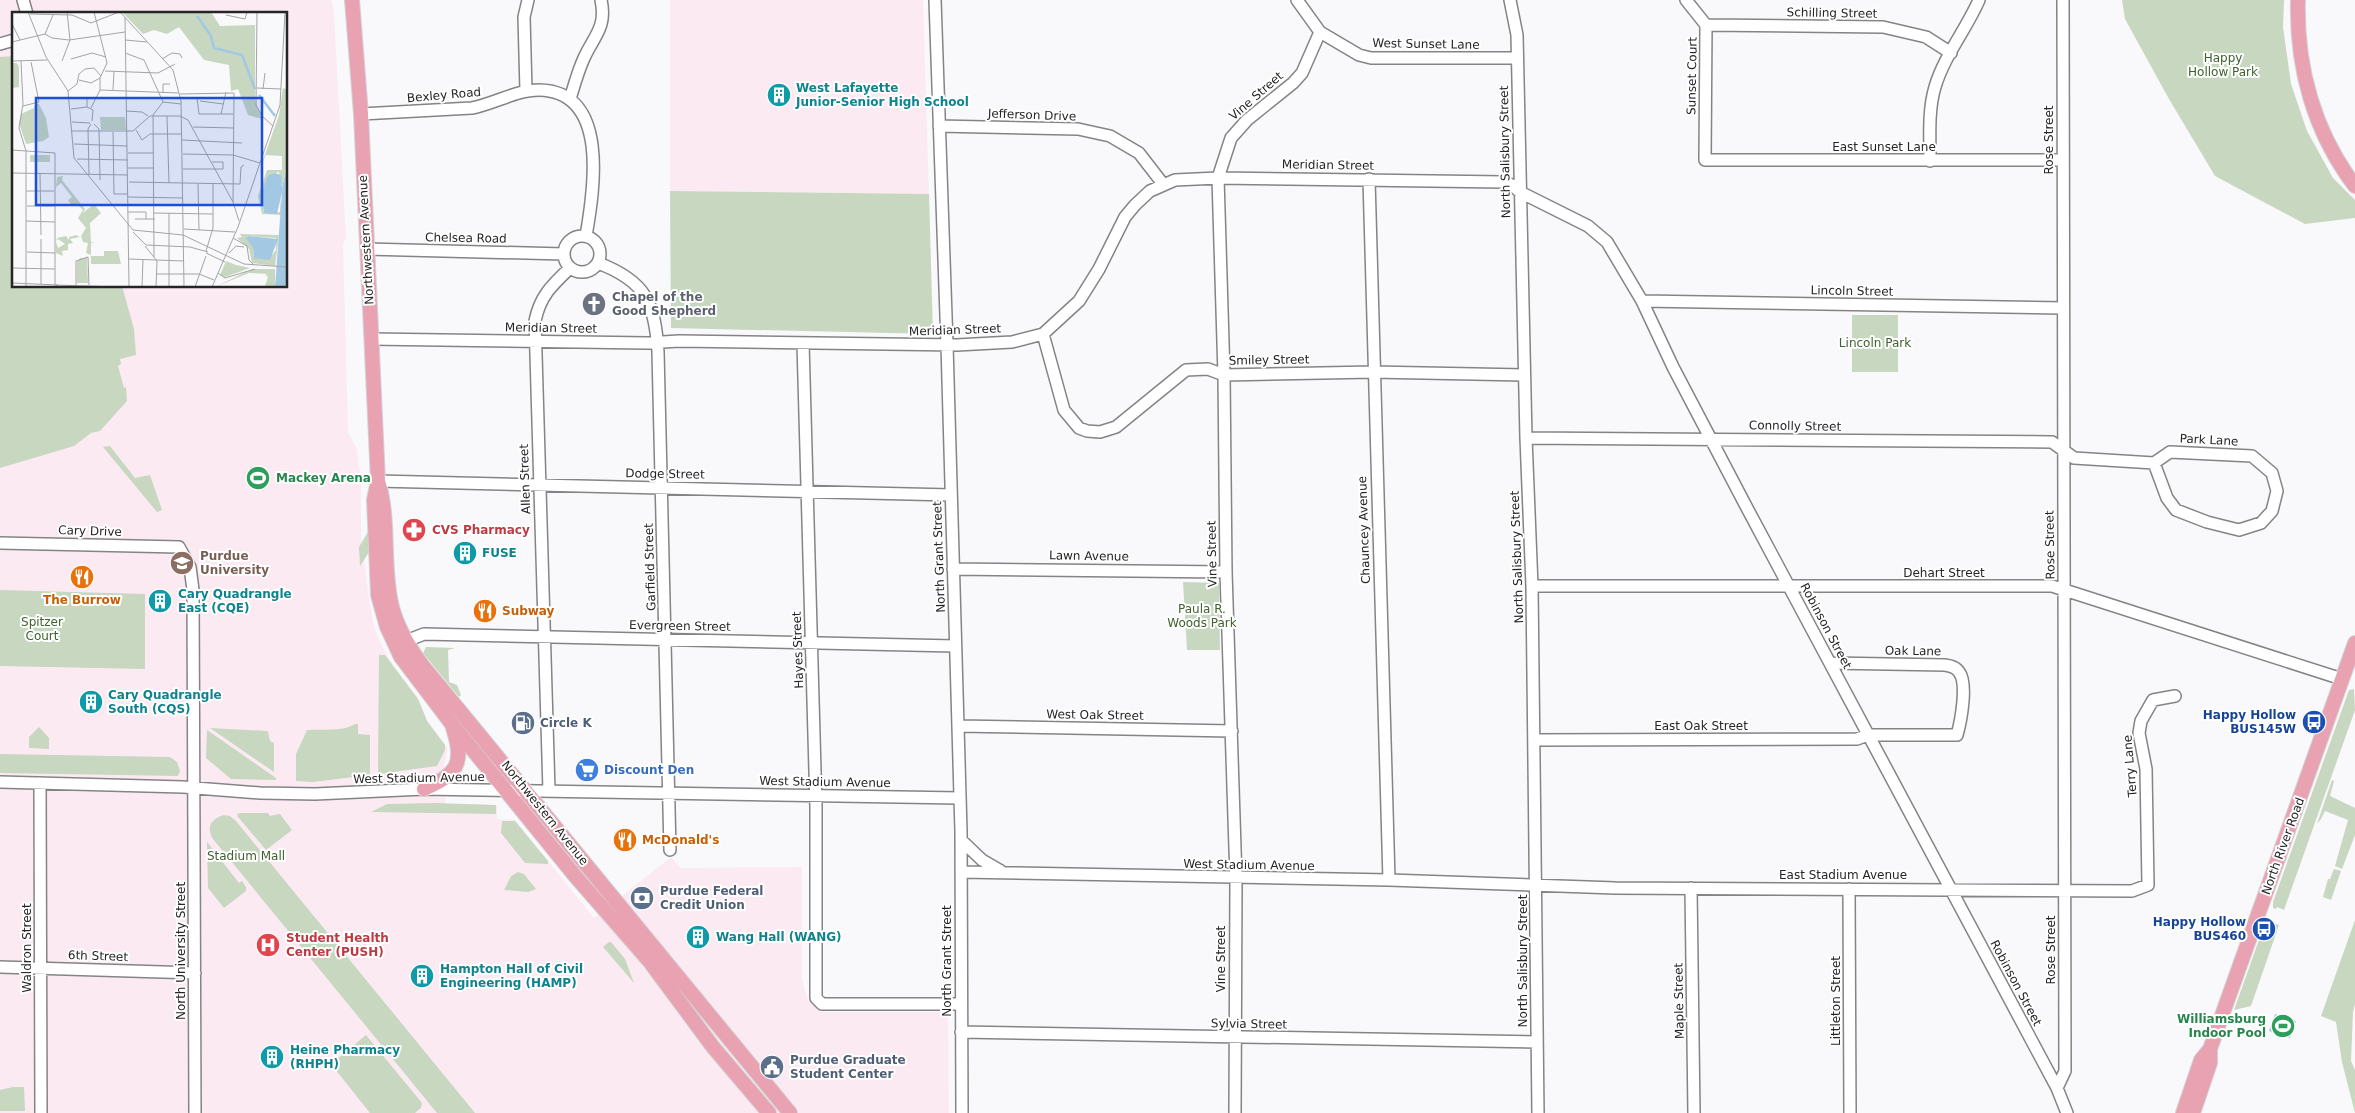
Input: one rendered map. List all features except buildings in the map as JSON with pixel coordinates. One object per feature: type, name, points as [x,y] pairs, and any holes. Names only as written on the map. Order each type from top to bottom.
[{"type":"main road","name":"Northwestern Avenue","points":[[352,0],[360,114],[378,480],[384,500],[387,578],[391,604],[406,641],[422,664],[790,1113]]},
{"type":"main road","points":[[2298,0],[2302,67],[2312,103],[2328,142],[2355,186]]},
{"type":"main road","name":"Northwestern Avenue","points":[[378,480],[374,500],[378,595],[386,627],[410,671],[576,877],[650,962],[713,1047],[769,1113]]},
{"type":"main road","name":"North River Road","points":[[2193,1113],[2210,1063],[2210,1049],[2355,642]]},
{"type":"main road","points":[[424,789],[444,780],[457,765],[459,749],[451,723]]},
{"type":"main road","name":"North River Road","points":[[2183,1113],[2201,1060],[2210,1049]]},
{"type":"street","points":[[528,0],[524,16],[526,91],[554,92],[570,99],[582,110],[588,124],[591,140],[593,193],[586,236]]},
{"type":"street","points":[[570,99],[584,58],[601,28],[603,9],[601,0]]},
{"type":"street","name":"North Grant Street","points":[[935,0],[948,345],[961,840],[962,1113]]},
{"type":"street","name":"West Sunset Lane","points":[[1298,0],[1320,32],[1359,55],[1371,58],[1517,58]]},
{"type":"street","name":"North Salisbury Street","points":[[1510,0],[1516,22],[1524,375],[1532,586],[1538,1113]]},
{"type":"street","name":"Sunset Court","points":[[1686,0],[1706,25],[1705,160]]},
{"type":"street","points":[[1930,161],[1932,101],[1940,73],[1968,24],[1979,0]]},
{"type":"street","name":"Rose Street","points":[[2057,1088],[2065,1071],[2063,0]]},
{"type":"street","name":"Schilling Street","points":[[1706,25],[1883,27],[1926,38],[1951,53]]},
{"type":"street","name":"Vine Street","points":[[1235,1113],[1236,879],[1226,572],[1224,375],[1218,178],[1231,138],[1247,120],[1293,83],[1302,73],[1320,32]]},
{"type":"street","name":"Bexley Road","points":[[360,114],[472,108],[484,106],[526,91]]},
{"type":"street","name":"Jefferson Drive","points":[[939,126],[1078,130],[1110,136],[1139,153],[1163,184]]},
{"type":"street","name":"East Sunset Lane","points":[[1705,160],[2062,160]]},
{"type":"street","name":"Meridian Street","points":[[371,339],[948,345],[1012,342],[1043,334],[1079,302],[1099,269],[1125,217],[1150,191],[1176,180],[1218,178],[1503,182],[1512,185],[1520,192]]},
{"type":"street","name":"Chauncey Avenue","points":[[1369,179],[1373,372],[1389,880]]},
{"type":"street","name":"Robinson Street","points":[[1520,192],[1575,219],[1602,235],[1642,301],[1673,367],[2057,1088],[2067,1113]]},
{"type":"street","points":[[586,236],[598,246],[600,257],[595,267],[586,272],[575,271],[570,268],[564,254],[571,240],[586,236]]},
{"type":"street","name":"Chelsea Road","points":[[367,249],[564,254]]},
{"type":"street","name":"Garfield Street","points":[[598,262],[618,270],[632,279],[642,290],[654,316],[658,342],[667,640],[670,850]]},
{"type":"street","name":"Allen Street","points":[[550,791],[535,322],[538,306],[550,287],[570,268]]},
{"type":"street","name":"Lincoln Street","points":[[1642,301],[2063,308]]},
{"type":"street","name":"Smiley Street","points":[[1043,334],[1064,410],[1079,428],[1087,431],[1100,432],[1116,426],[1186,370],[1208,369],[1224,375],[1373,372],[1524,375]]},
{"type":"street","name":"Hayes Street","points":[[803,343],[816,796],[816,995],[822,1004],[961,1004]]},
{"type":"street","name":"Connolly Street","points":[[1526,438],[2052,442],[2063,448]]},
{"type":"street","points":[[2063,448],[2074,458],[2154,463]]},
{"type":"street","name":"Park Lane","points":[[2170,452],[2252,456],[2272,472],[2277,491],[2272,511],[2261,523],[2239,530],[2208,522],[2176,510],[2167,498],[2154,463],[2170,452]]},
{"type":"street","name":"Dodge Street","points":[[378,480],[951,495]]},
{"type":"street","name":"Cary Drive","points":[[0,543],[180,547]]},
{"type":"street","name":"North University Street","points":[[180,547],[190,567],[193,590],[195,1113]]},
{"type":"street","name":"Lawn Avenue","points":[[953,568],[1226,572]]},
{"type":"street","name":"Dehart Street","points":[[1532,586],[2052,586],[2342,679]]},
{"type":"street","name":"Evergreen Street","points":[[406,641],[424,634],[955,646]]},
{"type":"street","name":"Oak Lane","points":[[1830,664],[1945,665],[1954,667],[1960,673],[1963,696],[1957,735],[1868,734]]},
{"type":"street","name":"Terry Lane","points":[[2148,886],[2146,769],[2139,733],[2141,721],[2153,700],[2175,696]]},
{"type":"street","name":"West Oak Street","points":[[958,726],[1232,731]]},
{"type":"street","name":"East Oak Street","points":[[1534,740],[1857,739],[1868,734]]},
{"type":"street","name":"West Stadium Avenue","points":[[0,782],[315,794],[424,789],[959,798]]},
{"type":"street","name":"Waldron Street","points":[[40,783],[41,1113]]},
{"type":"street","points":[[961,840],[982,860],[1005,873]]},
{"type":"street","name":"West Stadium Avenue","points":[[961,872],[1236,879],[1389,880],[1536,886]]},
{"type":"street","name":"East Stadium Avenue","points":[[1536,886],[2132,891],[2148,886]]},
{"type":"street","name":"Maple Street","points":[[1691,888],[1694,1113]]},
{"type":"street","name":"Littleton Street","points":[[1849,890],[1850,1113]]},
{"type":"street","name":"6th Street","points":[[0,967],[195,972]]},
{"type":"street","name":"Sylvia Street","points":[[961,1032],[1537,1042]]},
{"type":"shaded area","name":"Purdue University","points":[[0,0],[332,0],[346,238],[343,244],[348,431],[357,450],[361,481],[361,536],[368,591],[374,627],[381,644],[394,667],[419,699],[427,720],[448,749],[444,765],[445,804],[497,805],[497,819],[515,820],[594,918],[671,857],[681,868],[802,867],[802,979],[809,1003],[822,1012],[948,1012],[949,1113],[0,1113]]},
{"type":"shaded area","points":[[670,0],[923,0],[929,194],[670,191]]},
{"type":"green space","name":"Happy Hollow Park","points":[[2122,0],[2284,0],[2283,27],[2291,84],[2307,131],[2333,178],[2355,200],[2355,218],[2305,224],[2215,176],[2169,99],[2125,19]]},
{"type":"green space","points":[[12,56],[12,288],[123,288],[134,329],[136,355],[120,359],[121,364],[118,366],[124,388],[126,387],[127,401],[100,431],[91,433],[74,446],[0,468],[0,57]]},
{"type":"green space","points":[[670,191],[929,194],[933,334],[671,328]]},
{"type":"green space","name":"Lincoln Park","points":[[1852,315],[1898,315],[1898,372],[1852,372]]},
{"type":"green space","points":[[110,446],[135,478],[150,475],[162,510],[157,512],[103,447]]},
{"type":"green space","points":[[369,530],[369,552],[360,566],[359,547]]},
{"type":"green space","name":"Paula R. Woods Park","points":[[1183,582],[1219,583],[1220,650],[1187,650]]},
{"type":"green space","name":"Spitzer Court","points":[[0,590],[145,594],[145,669],[0,666]]},
{"type":"green space","points":[[426,647],[455,648],[448,650],[449,682],[457,685],[461,695],[459,697],[423,653]]},
{"type":"green space","points":[[379,655],[385,655],[418,699],[427,721],[445,745],[445,750],[437,766],[378,774]]},
{"type":"green space","points":[[2354,689],[2355,710],[2284,910],[2277,907],[2276,909],[2273,908],[2273,902],[2349,690]]},
{"type":"green space","points":[[358,724],[358,734],[370,735],[370,775],[313,782],[296,781],[296,754],[307,730],[338,729]]},
{"type":"green space","points":[[39,727],[49,738],[49,749],[29,748],[29,737]]},
{"type":"green space","points":[[210,728],[268,731],[270,741],[274,743],[274,772]]},
{"type":"green space","points":[[207,730],[276,778],[276,780],[231,779],[206,758]]},
{"type":"green space","points":[[0,754],[170,757],[177,762],[180,771],[178,776],[0,773]]},
{"type":"green space","points":[[2332,780],[2334,781],[2330,796],[2355,808],[2355,835],[2342,869],[2335,866],[2348,820],[2325,811],[2317,824]]},
{"type":"green space","points":[[387,804],[496,805],[496,814],[371,812]]},
{"type":"green space","points":[[268,813],[270,816],[280,814],[292,830],[266,850],[238,817],[237,814]]},
{"type":"green space","name":"Stadium Mall","points":[[224,815],[230,816],[236,821],[475,1113],[437,1113],[213,839],[210,831],[211,824],[216,818]]},
{"type":"green space","points":[[502,821],[515,821],[548,861],[548,864],[525,863],[501,833]]},
{"type":"green space","points":[[207,842],[239,883],[242,881],[246,887],[246,891],[224,908],[208,888]]},
{"type":"green space","points":[[2334,869],[2341,871],[2331,900],[2323,897],[2328,879],[2330,879]]},
{"type":"green space","points":[[518,872],[524,874],[536,889],[528,892],[504,890],[511,876]]},
{"type":"green space","points":[[2355,920],[2355,1004],[2351,1061],[2355,1070],[2355,1113],[2342,1062],[2336,1022],[2321,1016]]},
{"type":"green space","points":[[2268,921],[2279,925],[2251,1006],[2234,1010],[2265,923]]},
{"type":"green space","points":[[609,942],[625,959],[634,983],[603,947]]},
{"type":"green space","points":[[366,1035],[422,1103],[421,1108],[415,1113],[370,1113],[331,1064]]},
{"type":"green space","points":[[24,1087],[25,1111],[0,1111],[0,1090]]},
{"type":"water","name":"Williamsburg Indoor Pool","points":[[2275,1014],[2296,1021],[2290,1038],[2269,1031]]},
{"type":"place","name":"West Lafayette Junior-Senior High School","points":[[779,95]]},
{"type":"place","name":"Chapel of the Good Shepherd","points":[[594,304]]},
{"type":"place","name":"Mackey Arena","points":[[258,478]]},
{"type":"place","name":"CVS Pharmacy","points":[[414,530]]},
{"type":"place","name":"FUSE","points":[[465,553]]},
{"type":"place","name":"Purdue University","points":[[182,563]]},
{"type":"place","name":"The Burrow","points":[[82,577]]},
{"type":"place","name":"Cary Quadrangle East (CQE)","points":[[160,601]]},
{"type":"place","name":"Subway","points":[[485,611]]},
{"type":"place","name":"Cary Quadrangle South (CQS)","points":[[91,702]]},
{"type":"place","name":"Happy Hollow BUS145W","points":[[2314,722]]},
{"type":"place","name":"Circle K","points":[[523,723]]},
{"type":"place","name":"Discount Den","points":[[587,770]]},
{"type":"place","name":"McDonald's","points":[[625,840]]},
{"type":"place","name":"Purdue Federal Credit Union","points":[[642,898]]},
{"type":"place","name":"Happy Hollow BUS460","points":[[2264,929]]},
{"type":"place","name":"Wang Hall (WANG)","points":[[698,937]]},
{"type":"place","name":"Student Health Center (PUSH)","points":[[268,945]]},
{"type":"place","name":"Hampton Hall of Civil Engineering (HAMP)","points":[[422,976]]},
{"type":"place","name":"Williamsburg Indoor Pool","points":[[2283,1026]]},
{"type":"place","name":"Heine Pharmacy (RHPH)","points":[[272,1057]]},
{"type":"place","name":"Purdue Graduate Student Center","points":[[772,1067]]}]
